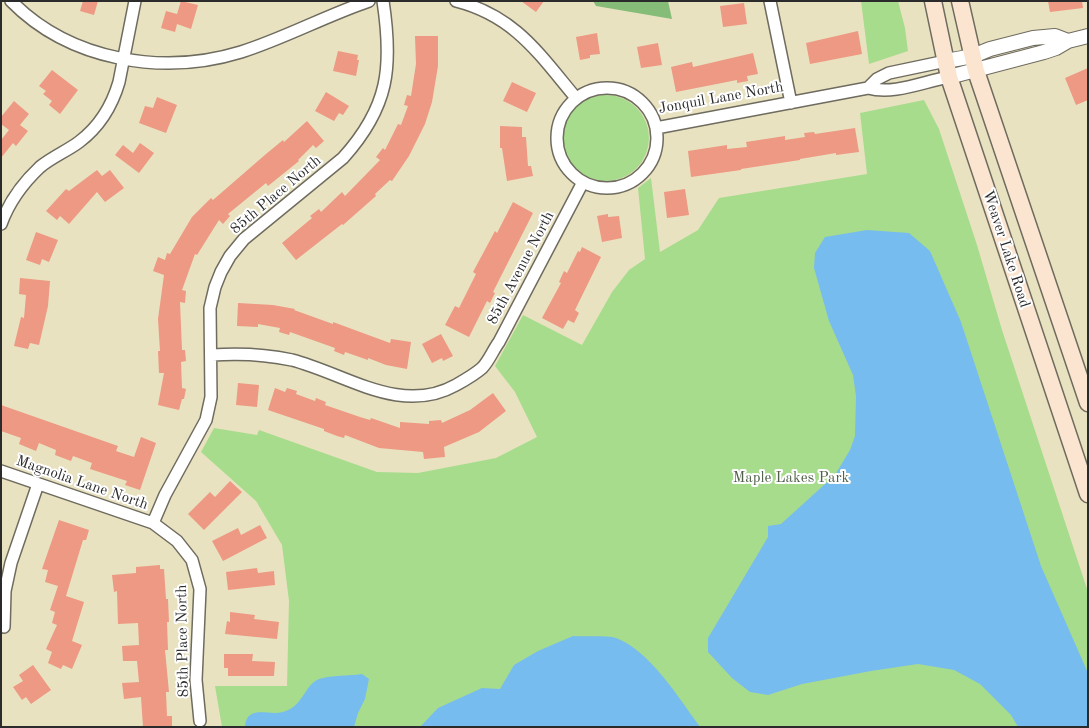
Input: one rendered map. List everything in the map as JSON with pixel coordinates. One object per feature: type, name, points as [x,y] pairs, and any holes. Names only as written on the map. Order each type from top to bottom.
[{"type":"main road","name":"Weaver Lake Road","points":[[933,1],[947,69],[1088,494]]},
{"type":"main road","name":"Weaver Lake Road","points":[[960,1],[975,63],[1088,404]]},
{"type":"street","points":[[11,1],[30,18],[64,40],[91,51],[123,59],[154,63],[178,63],[224,56],[256,46],[369,1]]},
{"type":"street","points":[[1,224],[14,198],[26,181],[41,166],[79,142],[94,129],[106,113],[115,95],[136,1]]},
{"type":"street","name":"85th Place North","points":[[200,725],[196,680],[200,589],[192,560],[177,541],[153,523],[165,495],[206,420],[211,397],[210,308],[215,287],[230,256],[244,239],[343,158],[369,124],[380,101],[386,78],[387,58],[384,1]]},
{"type":"street","points":[[456,1],[477,6],[510,25],[542,57],[576,98],[564,111],[558,126],[557,142],[565,165],[570,172],[583,182],[596,187],[622,186],[643,172],[655,152],[656,128]]},
{"type":"street","points":[[770,1],[791,102]]},
{"type":"street","name":"Jonquil Lane North","points":[[868,88],[877,79],[889,73],[947,69],[1050,50],[1068,41],[1088,36]]},
{"type":"street","name":"Jonquil Lane North","points":[[576,98],[590,90],[607,88],[624,91],[639,99],[650,112],[656,128],[868,88],[879,91],[895,90],[925,82],[947,69]]},
{"type":"street","name":"85th Avenue North","points":[[212,355],[250,353],[293,361],[377,391],[405,397],[438,394],[468,378],[483,367],[508,324],[583,182]]},
{"type":"street","name":"Magnolia Lane North","points":[[1,471],[153,523]]},
{"type":"street","points":[[4,627],[5,591],[11,563],[38,484]]},
{"type":"green space","points":[[593,1],[668,1],[672,19],[596,6]]},
{"type":"green space","points":[[861,1],[898,1],[905,28],[908,51],[869,64]]},
{"type":"green space","points":[[606,95],[622,98],[630,102],[642,114],[646,122],[649,138],[646,154],[642,162],[630,174],[622,178],[606,181],[590,178],[582,174],[570,162],[566,154],[563,138],[566,122],[570,114],[582,102],[590,98]]},
{"type":"green space","name":"Maple Lakes Park","points":[[924,100],[939,129],[977,245],[1002,330],[1088,592],[1088,727],[222,727],[215,686],[287,686],[289,601],[282,545],[256,501],[201,452],[214,428],[257,435],[259,430],[377,472],[418,473],[496,458],[537,437],[515,392],[495,366],[523,315],[582,345],[612,292],[629,270],[645,259],[638,188],[651,178],[660,252],[698,230],[719,198],[867,174],[860,113]]},
{"type":"water","points":[[867,230],[909,233],[930,251],[961,322],[1041,566],[1088,673],[1088,727],[1018,727],[1011,715],[980,684],[954,670],[918,664],[802,684],[768,695],[750,692],[732,678],[708,652],[708,638],[768,537],[768,526],[781,524],[835,475],[850,450],[855,436],[856,396],[853,375],[829,321],[814,268],[815,253],[825,237]]},
{"type":"water","points":[[573,636],[612,637],[629,644],[641,653],[663,676],[700,727],[420,727],[438,708],[482,688],[500,689],[514,665],[538,651]]},
{"type":"water","points":[[362,674],[369,679],[365,699],[354,727],[245,727],[247,720],[254,713],[277,713],[290,709],[299,701],[310,686],[319,679]]},
{"type":"building","points":[[83,1],[98,1],[94,15],[80,11]]},
{"type":"building","points":[[181,1],[198,5],[191,29],[177,24],[175,32],[161,28],[166,11],[177,14]]},
{"type":"building","points":[[521,1],[544,1],[536,12]]},
{"type":"building","points":[[1048,1],[1082,1],[1083,8],[1050,12]]},
{"type":"building","points":[[744,3],[747,24],[723,27],[720,6]]},
{"type":"building","points":[[858,31],[862,54],[810,64],[806,43]]},
{"type":"building","points":[[597,33],[600,54],[590,55],[590,58],[580,60],[576,37]]},
{"type":"building","points":[[415,36],[438,36],[438,66],[432,102],[425,124],[409,156],[392,181],[390,180],[375,194],[376,196],[343,225],[296,260],[282,243],[312,218],[310,216],[319,209],[321,212],[342,192],[345,196],[380,160],[376,157],[383,148],[385,150],[398,124],[401,125],[408,106],[404,105],[407,95],[411,96],[416,64]]},
{"type":"building","points":[[658,43],[662,65],[641,68],[637,47]]},
{"type":"building","points":[[338,51],[358,55],[356,76],[333,71]]},
{"type":"building","points":[[753,53],[758,74],[747,76],[748,81],[737,83],[737,80],[676,92],[671,67],[692,62],[693,67]]},
{"type":"building","points":[[1088,68],[1088,100],[1076,105],[1065,78]]},
{"type":"building","points":[[52,70],[78,90],[60,114],[49,105],[52,101],[43,94],[46,91],[39,86]]},
{"type":"building","points":[[512,82],[536,93],[527,112],[503,101]]},
{"type":"building","points":[[326,92],[349,106],[343,115],[339,113],[334,121],[315,111]]},
{"type":"building","points":[[157,97],[177,105],[166,133],[139,123],[145,106],[153,108]]},
{"type":"building","points":[[14,101],[29,114],[20,125],[28,131],[16,146],[13,143],[1,158],[1,140],[9,130],[1,124],[1,117]]},
{"type":"building","points":[[307,121],[324,141],[316,148],[313,145],[299,161],[268,186],[266,183],[228,214],[230,216],[223,224],[219,220],[197,255],[195,254],[182,290],[186,291],[185,303],[180,302],[182,350],[185,350],[186,361],[181,362],[182,388],[186,389],[184,399],[182,399],[179,410],[158,405],[164,373],[159,373],[158,319],[164,275],[153,271],[158,257],[165,260],[167,253],[170,254],[192,217],[211,198],[213,200]]},
{"type":"building","points":[[500,126],[522,127],[522,137],[526,137],[528,166],[531,166],[533,176],[507,181],[502,148],[500,148]]},
{"type":"building","points":[[855,128],[859,152],[836,155],[836,153],[691,177],[688,151],[727,145],[727,149],[747,147],[746,142],[785,136],[785,140],[805,137],[804,133],[814,132],[815,134]]},
{"type":"building","points":[[140,143],[154,153],[139,173],[115,155],[123,145],[133,153]]},
{"type":"building","points":[[97,170],[102,176],[110,170],[124,188],[105,202],[97,192],[69,224],[60,216],[57,220],[46,211],[66,189],[69,191]]},
{"type":"building","points":[[685,189],[689,215],[667,218],[664,192]]},
{"type":"building","points":[[513,202],[533,213],[493,292],[495,293],[490,303],[487,301],[469,337],[445,325],[455,306],[459,308],[476,274],[473,272]]},
{"type":"building","points":[[608,214],[608,217],[619,216],[622,238],[602,242],[597,216]]},
{"type":"building","points":[[36,232],[58,240],[49,262],[42,259],[40,265],[26,260]]},
{"type":"building","points":[[582,247],[601,257],[575,310],[579,313],[574,323],[568,320],[563,329],[542,318],[561,283],[559,282],[564,271],[567,273]]},
{"type":"building","points":[[20,278],[50,281],[48,306],[39,345],[30,343],[28,349],[14,346],[21,317],[24,318],[26,295],[19,294]]},
{"type":"building","points":[[238,303],[273,305],[295,309],[390,343],[391,339],[411,342],[407,369],[386,365],[345,352],[344,355],[334,351],[335,348],[290,332],[289,335],[279,332],[280,328],[258,324],[258,327],[237,326]]},
{"type":"building","points":[[441,334],[453,356],[443,361],[442,358],[432,363],[422,344]]},
{"type":"building","points":[[238,383],[259,385],[257,407],[236,405]]},
{"type":"building","points":[[275,388],[285,392],[287,388],[297,391],[296,394],[315,401],[316,398],[326,402],[325,405],[400,428],[400,422],[429,424],[429,421],[441,420],[442,423],[470,410],[493,393],[506,411],[479,432],[444,447],[445,457],[424,459],[423,452],[379,448],[345,435],[344,438],[337,436],[324,431],[324,429],[268,410]]},
{"type":"building","points":[[1,405],[118,446],[116,451],[134,457],[141,437],[156,443],[140,490],[125,485],[127,481],[90,469],[92,463],[73,456],[71,461],[55,455],[56,450],[39,443],[36,451],[19,444],[21,438],[1,431]]},
{"type":"building","points":[[230,481],[242,492],[204,530],[188,514],[210,492],[215,497]]},
{"type":"building","points":[[59,520],[89,530],[86,540],[83,540],[66,596],[84,602],[72,641],[82,645],[72,669],[63,665],[61,669],[48,663],[52,652],[46,649],[57,625],[52,623],[55,612],[50,610],[58,586],[45,582],[48,570],[42,569]]},
{"type":"building","points":[[260,525],[267,538],[223,561],[212,541],[238,528],[241,535]]},
{"type":"building","points":[[160,565],[160,569],[164,569],[166,599],[168,599],[168,650],[165,650],[169,692],[166,692],[167,716],[172,716],[172,727],[143,727],[141,697],[124,699],[122,683],[139,682],[137,661],[123,661],[122,646],[139,645],[138,623],[118,624],[117,591],[114,592],[112,575],[136,573],[136,567]]},
{"type":"building","points":[[257,568],[258,573],[274,571],[275,585],[228,590],[226,572]]},
{"type":"building","points":[[230,612],[255,615],[254,619],[279,622],[277,639],[225,634],[227,621],[230,622]]},
{"type":"building","points":[[224,654],[253,654],[252,661],[275,662],[274,676],[228,676],[228,668],[224,668]]},
{"type":"building","points":[[33,665],[51,690],[31,704],[26,697],[22,700],[13,687],[23,681],[19,675]]}]
